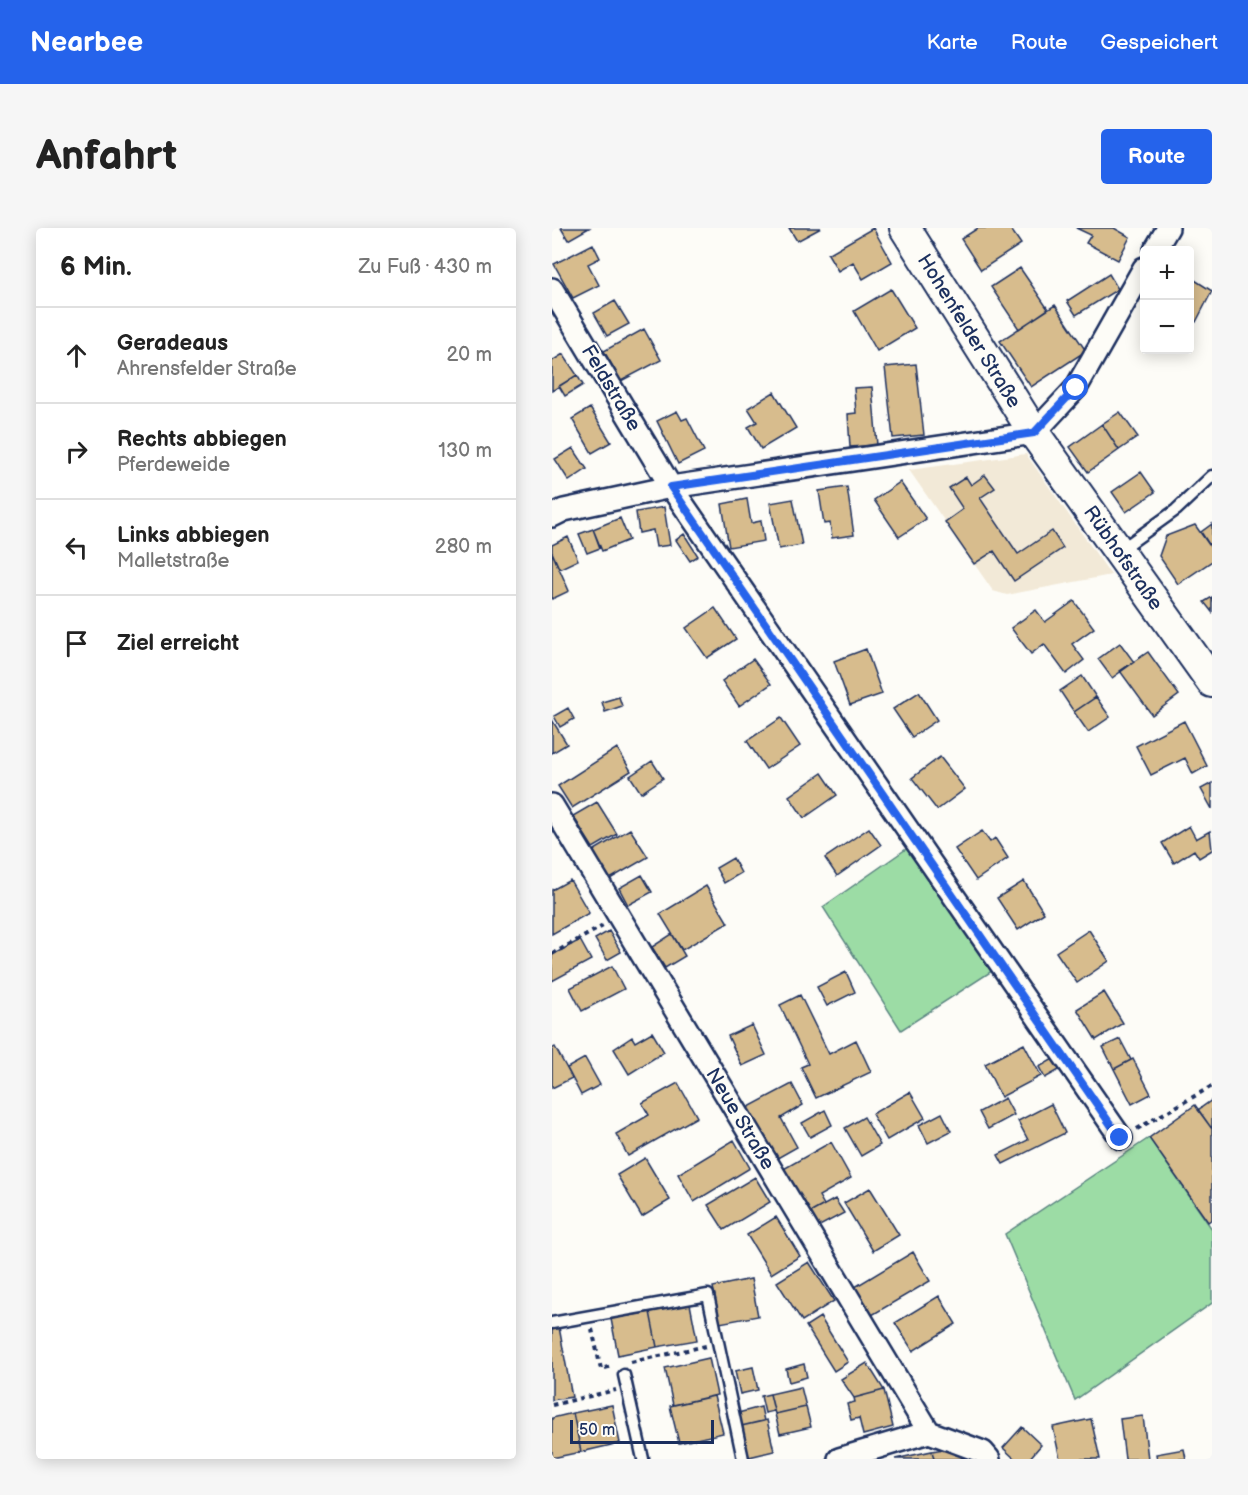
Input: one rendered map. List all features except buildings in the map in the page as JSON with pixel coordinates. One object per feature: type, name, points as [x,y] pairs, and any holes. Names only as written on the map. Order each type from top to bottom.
[{"type":"street","name":"Hohenfelder Straße","points":[[905,228],[1034,433]]},
{"type":"street","points":[[1157,246],[1168,228]]},
{"type":"street","points":[[552,516],[564,510],[671,487],[1034,433],[1076,388],[1140,275]]},
{"type":"street","name":"Feldstraße","points":[[552,289],[671,487],[1120,1138]]},
{"type":"street","name":"Rübhofstraße","points":[[1034,433],[1212,682]]},
{"type":"street","name":"Neue Straße","points":[[552,805],[929,1432]]},
{"type":"street","points":[[839,1459],[929,1432],[983,1452],[989,1459]]},
{"type":"lane","points":[[1118,552],[1176,510],[1212,476]]},
{"type":"lane","points":[[552,1323],[708,1295],[743,1459]]},
{"type":"lane","points":[[621,1370],[643,1459]]},
{"type":"path","points":[[552,954],[620,918]]},
{"type":"path","points":[[1120,1138],[1212,1086]]},
{"type":"path","points":[[590,1316],[601,1369],[621,1370]]},
{"type":"path","points":[[628,1363],[719,1344]]},
{"type":"path","points":[[552,1405],[627,1388]]},
{"type":"shaded area","points":[[1026,454],[1111,575],[1007,595],[993,591],[909,470]]},
{"type":"green space","points":[[909,847],[992,971],[901,1030],[823,907]]},
{"type":"green space","points":[[1149,1138],[1212,1229],[1212,1303],[1075,1400],[1005,1234]]},
{"type":"route","points":[[1076,388],[1034,433],[671,487],[1120,1138]]}]
